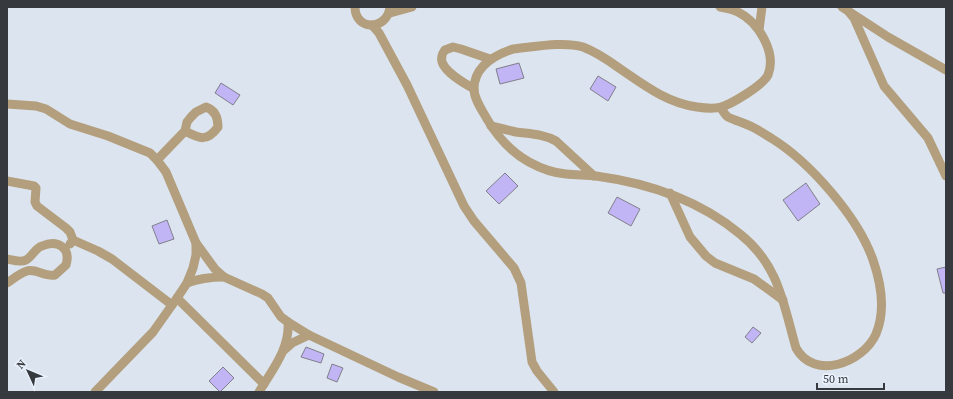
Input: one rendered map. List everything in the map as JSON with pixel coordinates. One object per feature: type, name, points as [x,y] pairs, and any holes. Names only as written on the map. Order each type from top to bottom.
[{"type":"street","points":[[355,7],[357,16],[366,24],[372,25],[384,21]]},
{"type":"street","points":[[385,46],[384,21],[390,10],[412,7]]},
{"type":"street","points":[[720,7],[736,11],[743,15],[759,30],[770,60],[770,67],[767,77],[760,84],[752,91],[721,108],[686,106],[674,101],[652,90],[601,56],[581,47],[571,45],[552,45],[513,49],[490,59],[481,68],[476,76],[474,89],[477,101],[491,126],[509,148],[529,162],[546,170],[565,174],[594,176],[632,182],[670,193],[714,215],[751,242],[772,272],[783,300],[799,355],[810,363],[819,366],[837,365],[850,359],[863,350],[872,341],[879,322],[882,298],[877,274],[867,246],[845,208],[804,165],[773,139],[750,126],[727,116],[721,108]]},
{"type":"street","points":[[759,30],[762,7]]},
{"type":"street","points":[[845,9],[888,37],[946,70]]},
{"type":"street","points":[[845,9],[854,18],[884,86],[928,138],[946,176]]},
{"type":"street","points":[[372,25],[379,33],[407,85],[464,206],[474,221],[517,273],[520,283],[532,362],[537,371],[554,392]]},
{"type":"street","points":[[474,89],[447,70],[442,63],[442,56],[445,50],[453,47],[490,59]]},
{"type":"street","points":[[7,104],[36,106],[46,109],[70,124],[108,136],[150,153],[166,172],[196,243],[214,269],[224,277],[268,298],[281,317],[309,335],[398,377],[434,392]]},
{"type":"street","points":[[491,126],[543,135],[550,138],[556,141],[594,176]]},
{"type":"street","points":[[157,160],[185,131]]},
{"type":"street","points":[[7,181],[34,186],[36,188],[35,202],[37,206],[66,228],[70,232],[73,240],[112,259],[174,302],[264,384]]},
{"type":"street","points":[[670,193],[690,237],[706,256],[715,263],[758,282],[783,300]]},
{"type":"street","points":[[66,250],[73,240]]},
{"type":"street","points":[[95,392],[154,332],[187,283],[196,255],[196,243]]},
{"type":"street","points":[[7,259],[21,262],[28,259],[42,246],[56,245],[61,246],[66,250],[68,256],[66,265],[55,275],[44,275],[31,270],[7,283]]},
{"type":"street","points":[[21,262],[27,271]]},
{"type":"street","points":[[187,283],[198,278],[208,276],[224,277]]},
{"type":"street","points":[[284,350],[288,331],[288,322]]},
{"type":"street","points":[[259,392],[284,350],[292,343],[309,335]]},
{"type":"building","points":[[519,63],[524,78],[500,84],[496,69]]},
{"type":"building","points":[[598,76],[616,87],[608,101],[590,89]]},
{"type":"building","points":[[221,83],[240,95],[233,105],[215,93]]},
{"type":"building","points":[[505,173],[518,186],[499,204],[486,191]]},
{"type":"building","points":[[806,183],[820,204],[798,221],[783,200]]},
{"type":"building","points":[[617,197],[640,209],[631,226],[608,213]]},
{"type":"building","points":[[167,220],[174,239],[159,244],[152,226]]},
{"type":"building","points":[[946,267],[946,293],[943,293],[937,269]]},
{"type":"building","points":[[753,327],[761,333],[752,343],[745,337]]},
{"type":"building","points":[[306,347],[324,354],[321,363],[301,357]]},
{"type":"building","points":[[332,364],[343,368],[337,382],[327,378]]},
{"type":"building","points":[[223,367],[234,378],[220,392],[209,381]]}]
